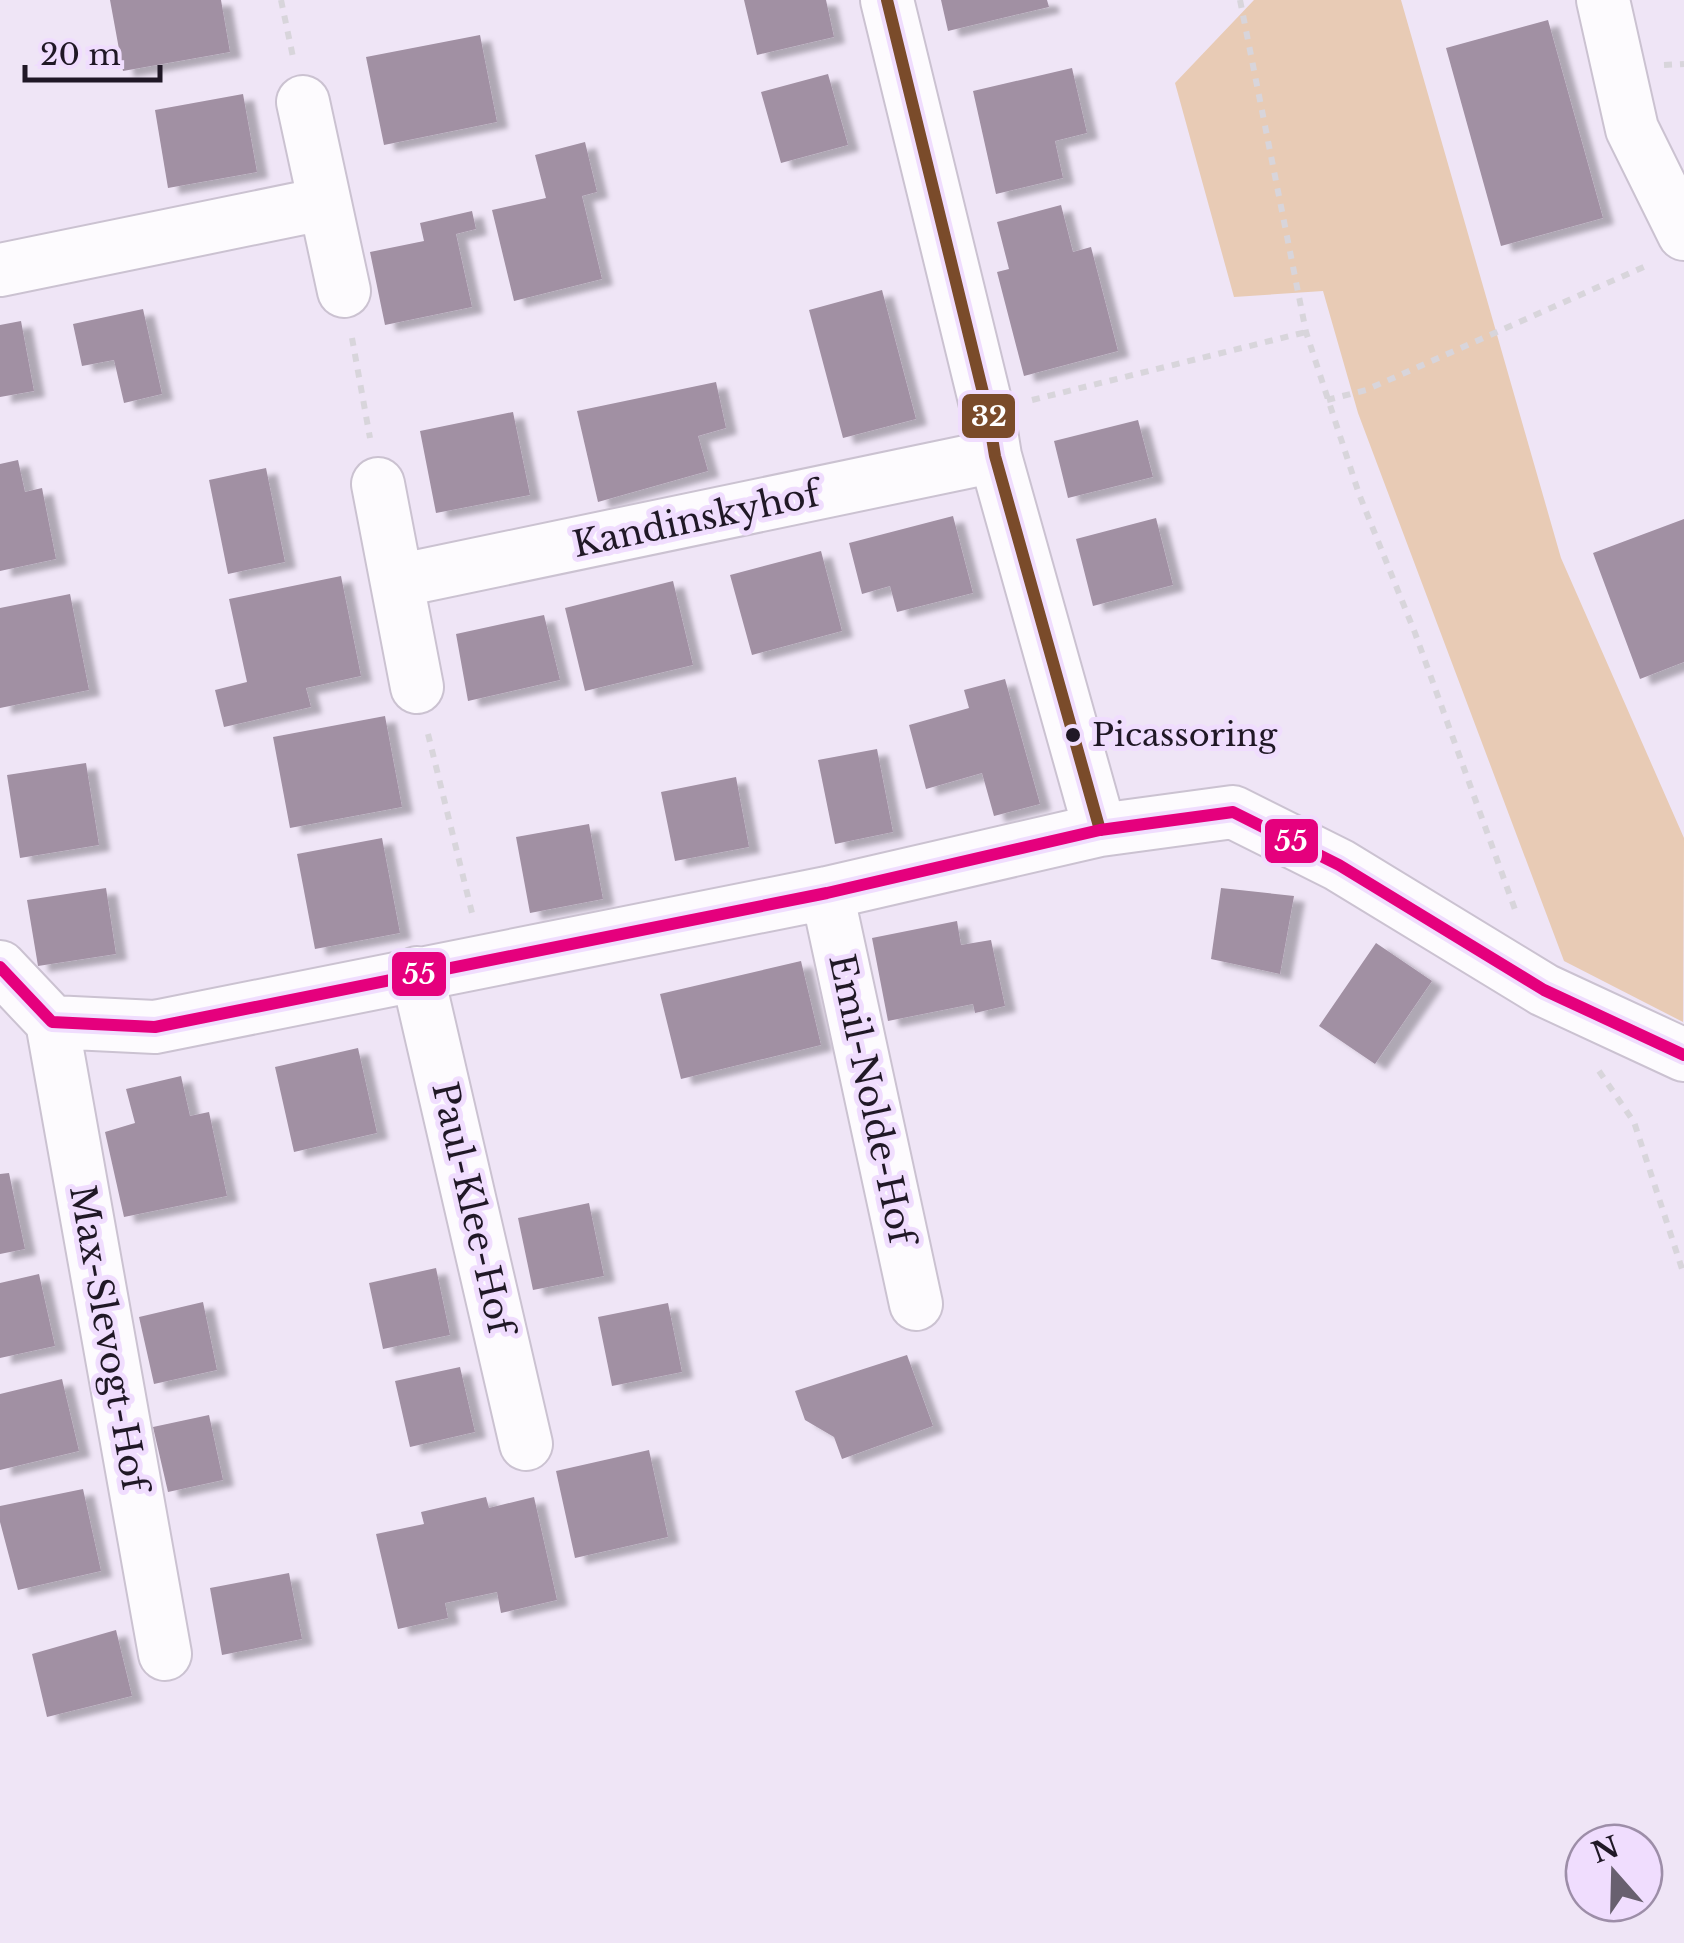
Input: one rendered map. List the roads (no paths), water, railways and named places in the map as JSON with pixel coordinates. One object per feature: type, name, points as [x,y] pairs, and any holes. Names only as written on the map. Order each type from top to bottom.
[{"type":"street","points":[[887,0],[991,435],[1100,830]]},
{"type":"street","points":[[1603,0],[1632,129],[1669,249]]},
{"type":"street","points":[[303,102],[322,204],[344,291]]},
{"type":"street","points":[[0,270],[322,204]]},
{"type":"street","name":"Kandinskyhof","points":[[397,581],[991,435]]},
{"type":"street","points":[[378,484],[417,687]]},
{"type":"street","points":[[0,967],[52,1022],[155,1028],[827,893],[1100,830],[1232,812],[1339,866],[1544,990],[1684,1056]]},
{"type":"street","name":"Emil-Nolde-Hof","points":[[827,893],[916,1304]]},
{"type":"street","name":"Paul-Klee-Hof","points":[[417,973],[526,1444]]},
{"type":"street","name":"Max-Slevogt-Hof","points":[[52,1022],[166,1654]]},
{"type":"place","name":"Picassoring","points":[[1073,735]]}]
